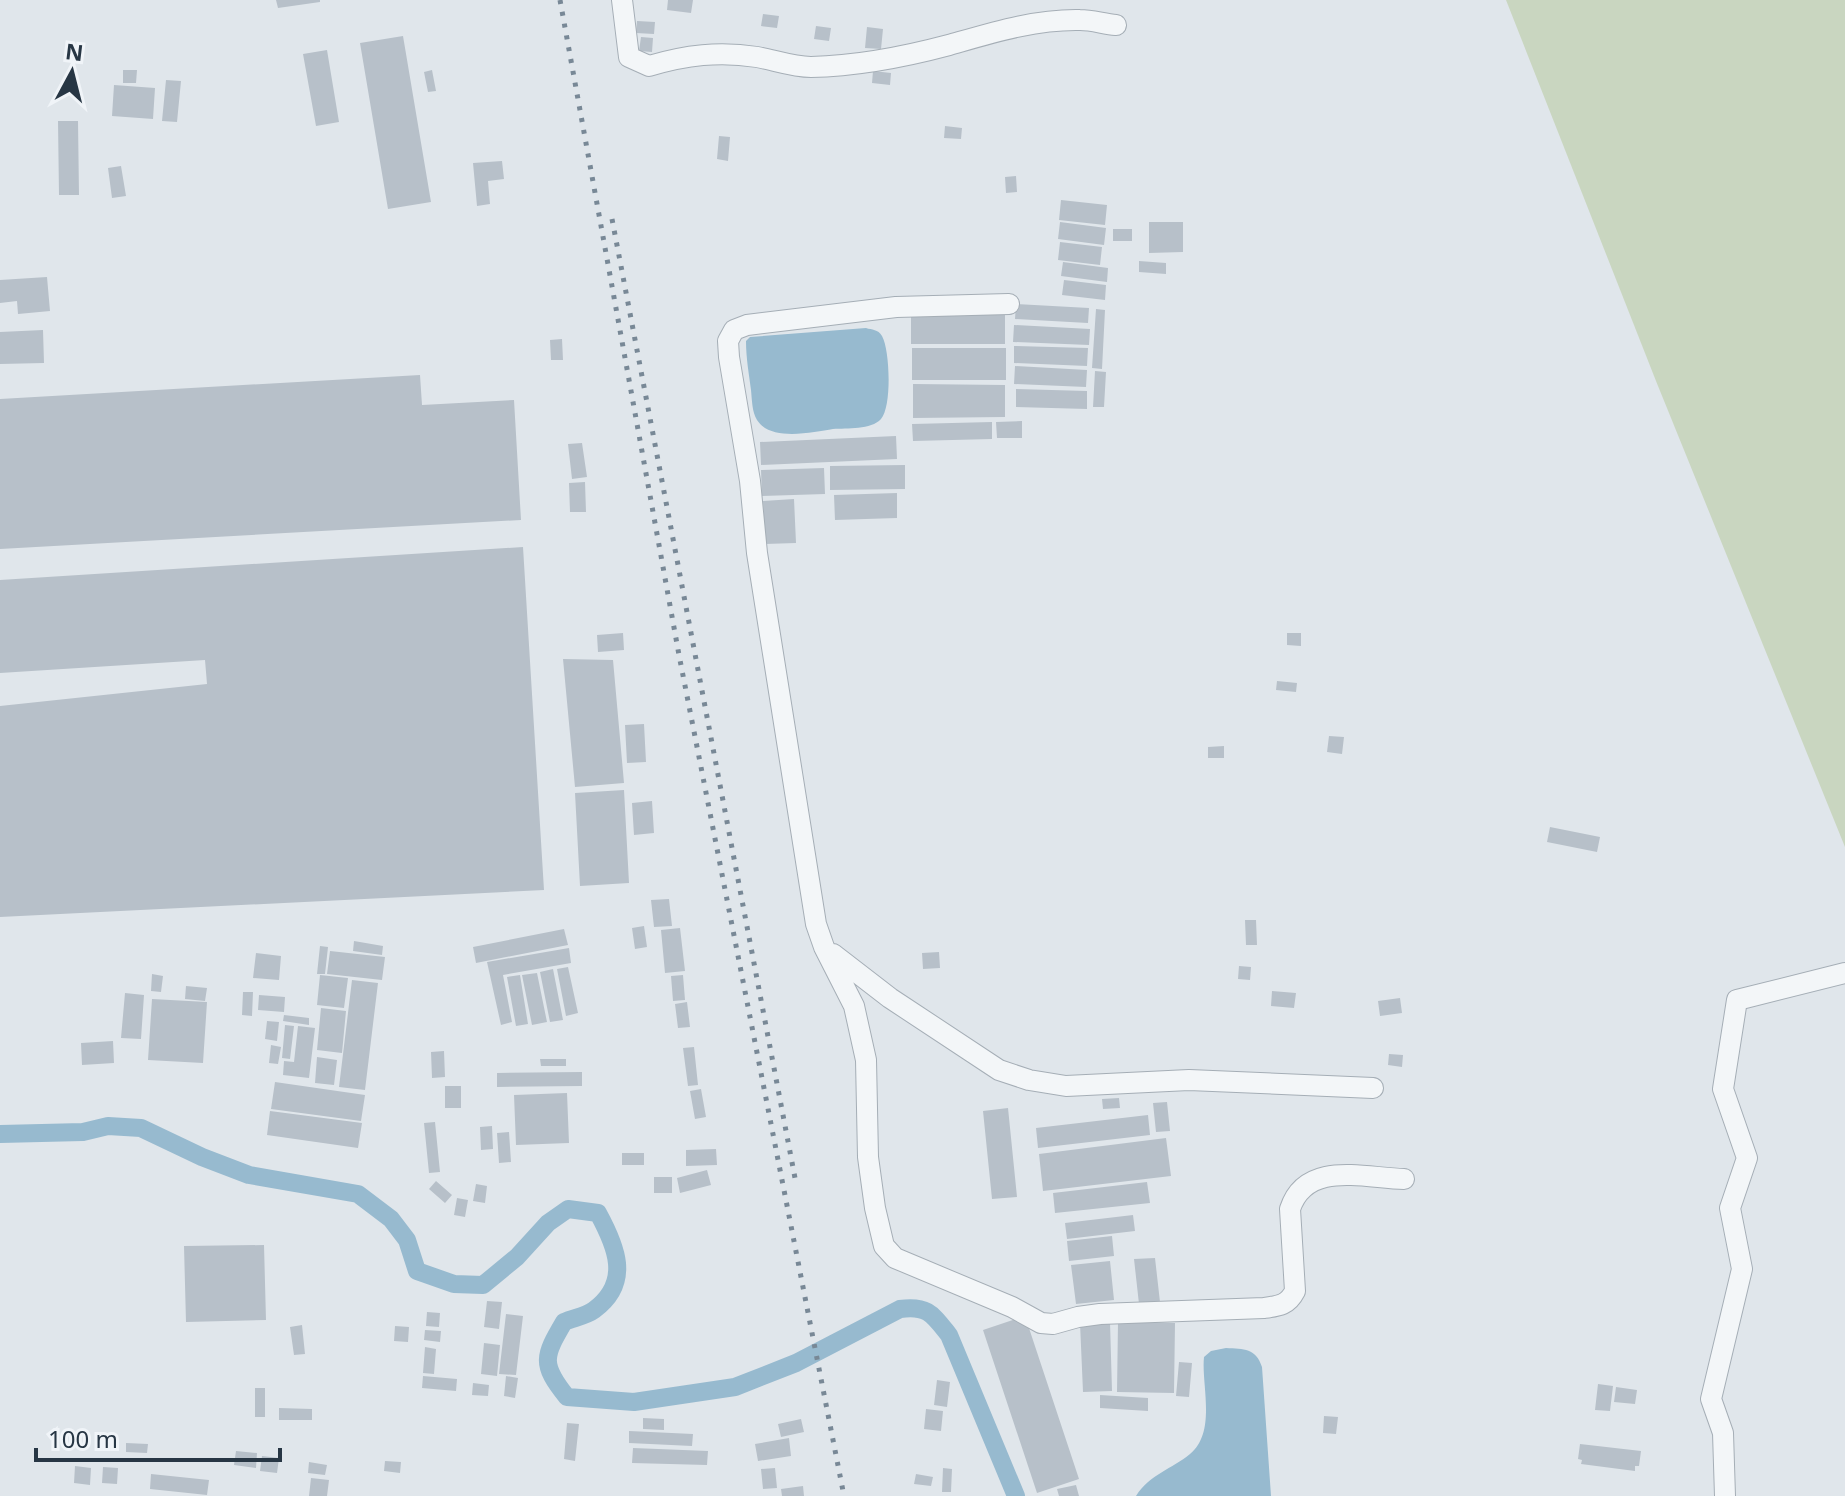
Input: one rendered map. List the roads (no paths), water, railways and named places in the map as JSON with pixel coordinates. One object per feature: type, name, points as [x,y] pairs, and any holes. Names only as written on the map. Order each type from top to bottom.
[{"type":"street","points":[[622,0],[629,57],[649,66],[680,57],[716,52],[806,67],[836,66],[884,60],[992,31],[1080,20],[1116,25]]},
{"type":"street","points":[[1009,304],[896,307],[747,325],[734,330],[728,341],[750,481],[757,553],[816,924],[824,947],[854,1006],[866,1060],[868,1157],[884,1246],[895,1258],[1012,1307],[1034,1320],[1053,1324],[1100,1314],[1283,1305],[1291,1301],[1295,1291],[1290,1209],[1294,1196],[1304,1184],[1324,1176],[1404,1179]]},
{"type":"street","points":[[824,947],[890,998],[999,1070],[1029,1080],[1066,1086],[1189,1080],[1373,1088]]},
{"type":"street","points":[[1725,1496],[1723,1433],[1711,1399],[1742,1269],[1730,1208],[1747,1158],[1723,1089],[1737,1000],[1845,973]]},
{"type":"water","points":[[866,328],[880,334],[887,353],[887,403],[885,413],[877,423],[865,427],[793,434],[763,427],[752,406],[746,354],[746,341],[750,337]]},
{"type":"water","points":[[1226,1348],[1253,1353],[1262,1367],[1271,1496],[1136,1496],[1148,1482],[1190,1454],[1198,1445],[1206,1421],[1204,1357],[1211,1351]]},
{"type":"waterway","points":[[0,1134],[83,1132],[108,1126],[141,1128],[249,1175],[358,1194],[391,1219],[407,1240],[417,1271],[454,1284],[483,1285],[517,1257],[548,1223],[568,1209],[598,1213],[615,1251],[617,1276],[606,1299],[591,1312],[564,1322],[552,1343],[549,1368],[567,1397],[634,1402],[735,1387],[796,1363],[900,1309],[924,1310],[949,1335],[1016,1496]]},
{"type":"railway","points":[[560,0],[679,655],[844,1496]]},
{"type":"railway","points":[[612,219],[795,1178]]}]
